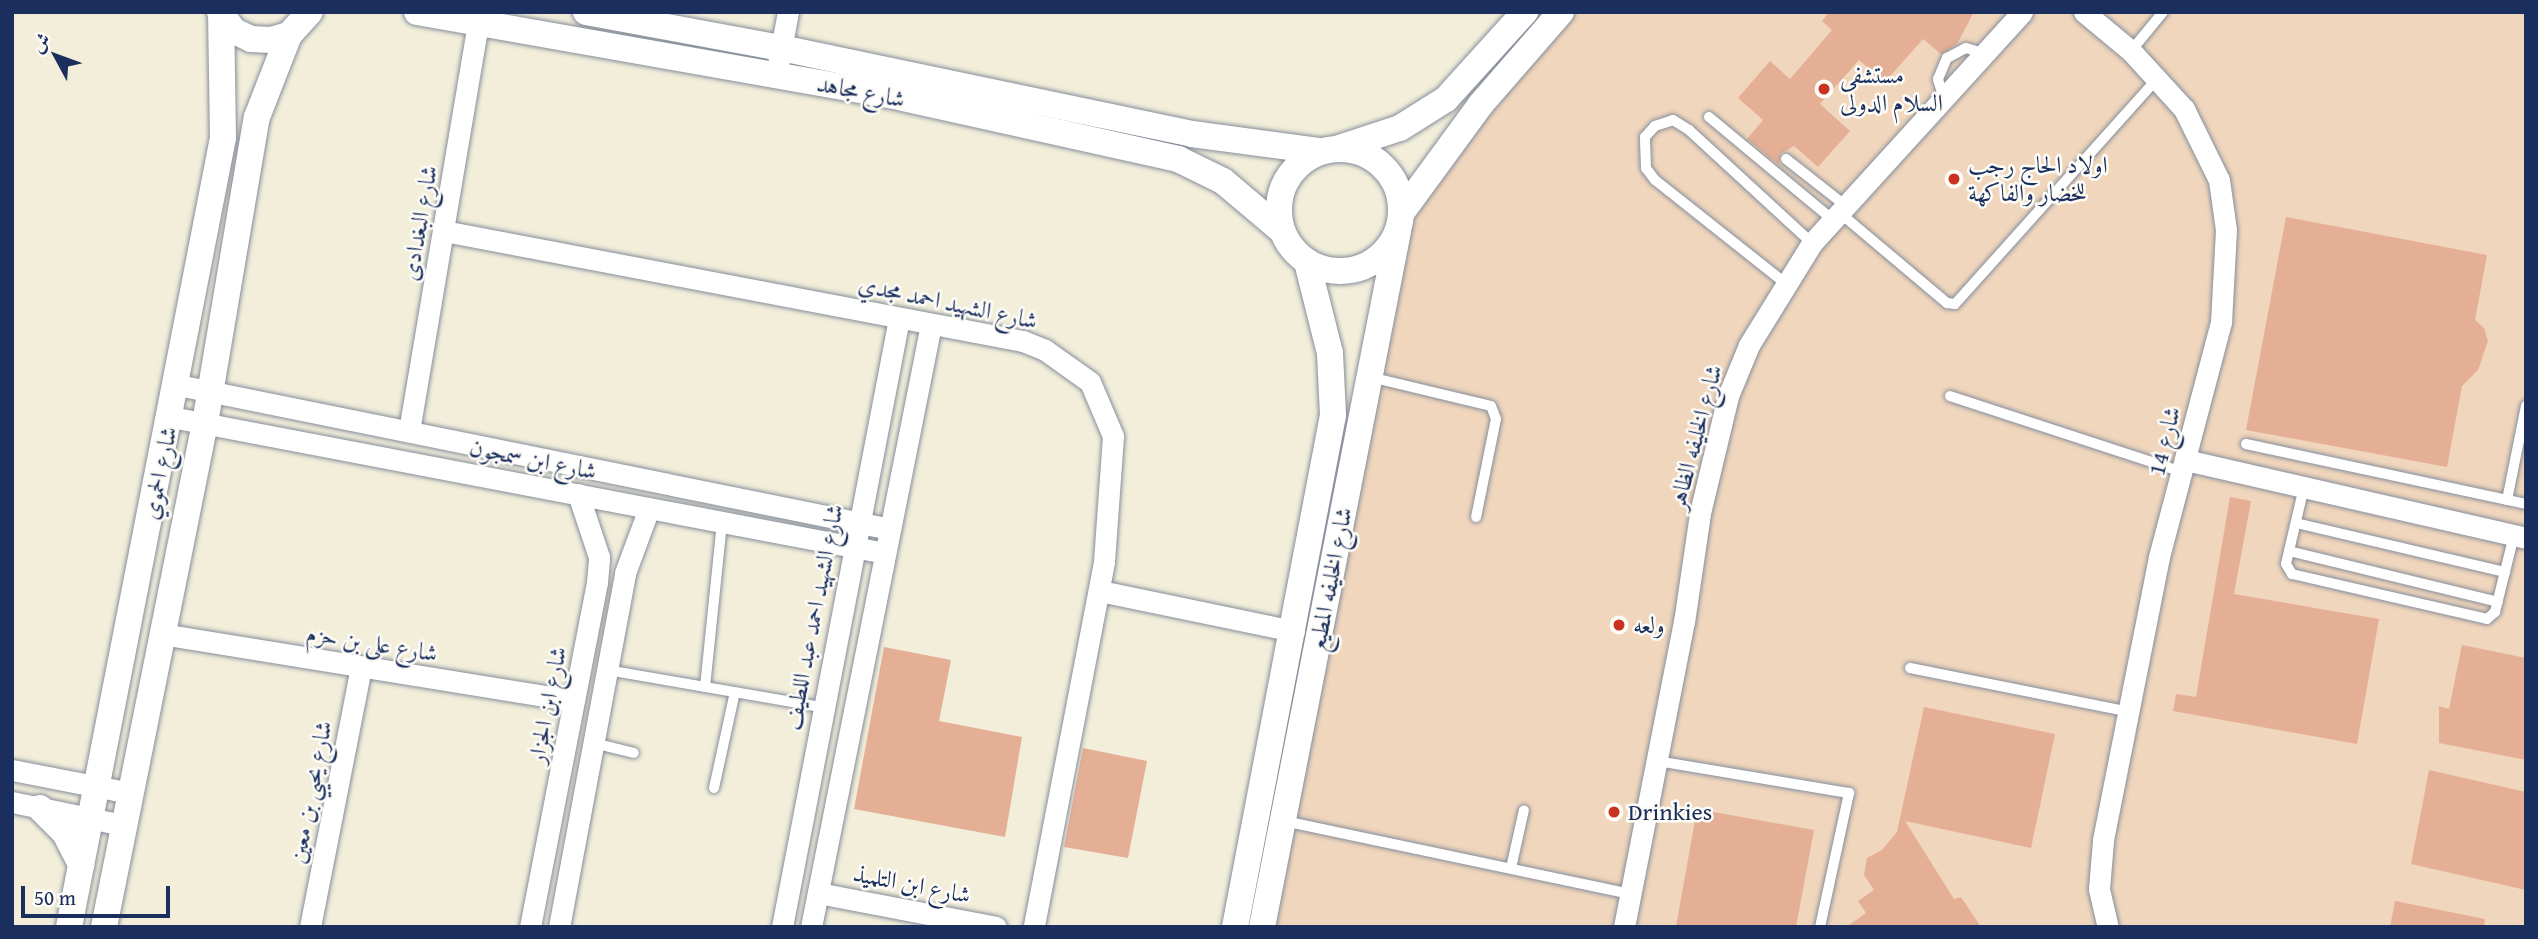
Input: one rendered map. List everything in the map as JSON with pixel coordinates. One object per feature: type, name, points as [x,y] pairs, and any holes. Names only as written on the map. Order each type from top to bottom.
[{"type":"street","points":[[220,14],[234,30],[251,39],[271,40],[289,35],[310,12]]},
{"type":"street","name":"شارع مجاهد","points":[[417,12],[776,75],[1178,159],[1223,181],[1281,230]]},
{"type":"street","name":"شارع مجاهد","points":[[586,12],[781,48],[1192,134],[1329,150]]},
{"type":"street","points":[[776,75],[788,12]]},
{"type":"street","points":[[1329,150],[1376,160],[1391,174],[1400,221],[1387,250],[1370,264],[1349,271],[1327,271],[1307,262],[1281,230],[1279,202],[1289,175],[1329,150],[1400,128],[1446,99],[1525,12]]},
{"type":"street","name":"شارع الخليفه المطيع","points":[[1235,927],[1294,631],[1367,376],[1400,221],[1481,104],[1561,12]]},
{"type":"street","name":"شارع الخليفه الظاهر","points":[[1624,927],[1657,761],[1700,513],[1728,396],[1749,345],[1785,282],[1812,243],[1945,101],[2022,12]]},
{"type":"street","name":"شارع 14","points":[[2084,12],[2131,51],[2185,109],[2204,141],[2219,180],[2227,230],[2221,322],[2126,711],[2099,865],[2108,927]]},
{"type":"street","name":"شارع الحموي","points":[[69,927],[178,385],[223,138],[220,14]]},
{"type":"street","name":"شارع البغدادى","points":[[409,431],[478,23]]},
{"type":"street","name":"شارع الحموي","points":[[104,927],[205,423],[257,117],[289,35]]},
{"type":"street","name":"شارع الشهيد احمد مجدي","points":[[444,231],[1023,341],[1045,350],[1090,382],[1113,436],[1100,591],[1034,927]]},
{"type":"street","name":"شارع الخليفه المطيع","points":[[1262,927],[1282,821],[1331,507],[1334,383],[1307,262]]},
{"type":"street","name":"شارع الشهيد احمد عبد اللطيف","points":[[782,927],[822,706],[899,317]]},
{"type":"street","points":[[811,927],[931,324]]},
{"type":"street","name":"شارع ابن سمجون","points":[[178,385],[890,529]]},
{"type":"street","name":"شارع ابن سمجون","points":[[171,417],[885,553]]},
{"type":"street","points":[[2185,466],[2304,487],[2520,537]]},
{"type":"street","name":"شارع ابن الجزار","points":[[530,927],[599,557],[578,494]]},
{"type":"street","points":[[559,927],[629,560],[649,508]]},
{"type":"street","points":[[1100,591],[1294,631]]},
{"type":"street","name":"شارع على بن حزم","points":[[162,634],[574,701]]},
{"type":"street","name":"شارع يحيي بن معين","points":[[310,927],[361,668]]},
{"type":"street","points":[[12,770],[130,793]]},
{"type":"street","points":[[12,802],[123,825]]},
{"type":"street","points":[[40,808],[65,833],[81,865]]},
{"type":"street","name":"شارع ابن التلميذ","points":[[818,893],[996,927]]},
{"type":"lane","points":[[2131,51],[2163,12]]},
{"type":"lane","points":[[1709,117],[1840,213],[1947,303],[1955,304],[2158,78]]},
{"type":"lane","points":[[1785,282],[1655,180],[1646,168],[1645,137],[1655,126],[1673,120],[1689,130],[1812,243]]},
{"type":"lane","points":[[1786,159],[1840,213]]},
{"type":"lane","points":[[1367,376],[1491,406],[1496,419],[1476,517]]},
{"type":"lane","points":[[1950,396],[2185,466]]},
{"type":"lane","points":[[2507,500],[2526,406]]},
{"type":"lane","points":[[2246,443],[2526,504]]},
{"type":"lane","points":[[2304,487],[2286,564],[2292,574],[2487,619],[2493,617],[2505,572],[2520,537]]},
{"type":"lane","points":[[705,687],[722,522]]},
{"type":"lane","points":[[2296,523],[2505,572]]},
{"type":"lane","points":[[2289,551],[2498,602]]},
{"type":"lane","points":[[1910,668],[2126,711]]},
{"type":"lane","points":[[607,670],[822,706]]},
{"type":"lane","points":[[714,788],[735,692]]},
{"type":"lane","points":[[594,743],[634,753]]},
{"type":"lane","points":[[1657,761],[1849,793],[1820,927]]},
{"type":"lane","points":[[1511,868],[1524,810]]},
{"type":"lane","points":[[1282,821],[1630,894]]},
{"type":"shaded area","points":[[1576,12],[2526,12],[2526,927],[1269,927],[1408,232],[1431,180]]},
{"type":"building","points":[[1829,12],[1974,12],[1957,44],[1941,54],[1923,39],[1885,82],[1859,60],[1820,104],[1850,131],[1818,167],[1794,146],[1780,154],[1779,165],[1747,139],[1763,120],[1738,98],[1770,61],[1790,79],[1832,30],[1822,21]]},
{"type":"building","points":[[2286,217],[2487,255],[2475,320],[2484,328],[2488,341],[2478,370],[2462,386],[2447,467],[2246,430]]},
{"type":"building","points":[[2230,497],[2251,501],[2234,594],[2379,619],[2357,744],[2173,711],[2176,694],[2196,697]]},
{"type":"building","points":[[2462,645],[2526,658],[2526,760],[2439,743],[2439,706],[2449,709]]},
{"type":"building","points":[[884,647],[951,660],[939,721],[1022,737],[1005,837],[854,809]]},
{"type":"building","points":[[1924,707],[2055,734],[2031,848],[1905,821],[1954,899],[1961,897],[1981,927],[1846,927],[1866,913],[1858,901],[1874,890],[1864,875],[1867,858],[1882,850],[1897,832]]},
{"type":"building","points":[[1083,748],[1147,761],[1128,858],[1064,847]]},
{"type":"building","points":[[2429,770],[2526,792],[2526,890],[2411,864]]},
{"type":"building","points":[[1697,809],[1814,830],[1796,927],[1676,927]]},
{"type":"building","points":[[2395,901],[2485,919],[2484,927],[2390,927]]},
{"type":"place","name":"مستشفى السلام الدولى","points":[[1824,89]]},
{"type":"place","name":"اولاد الحاج رجب للخضار والفاكهة","points":[[1954,179]]},
{"type":"place","name":"ولعه","points":[[1619,625]]},
{"type":"place","name":"Drinkies","points":[[1614,812]]}]
